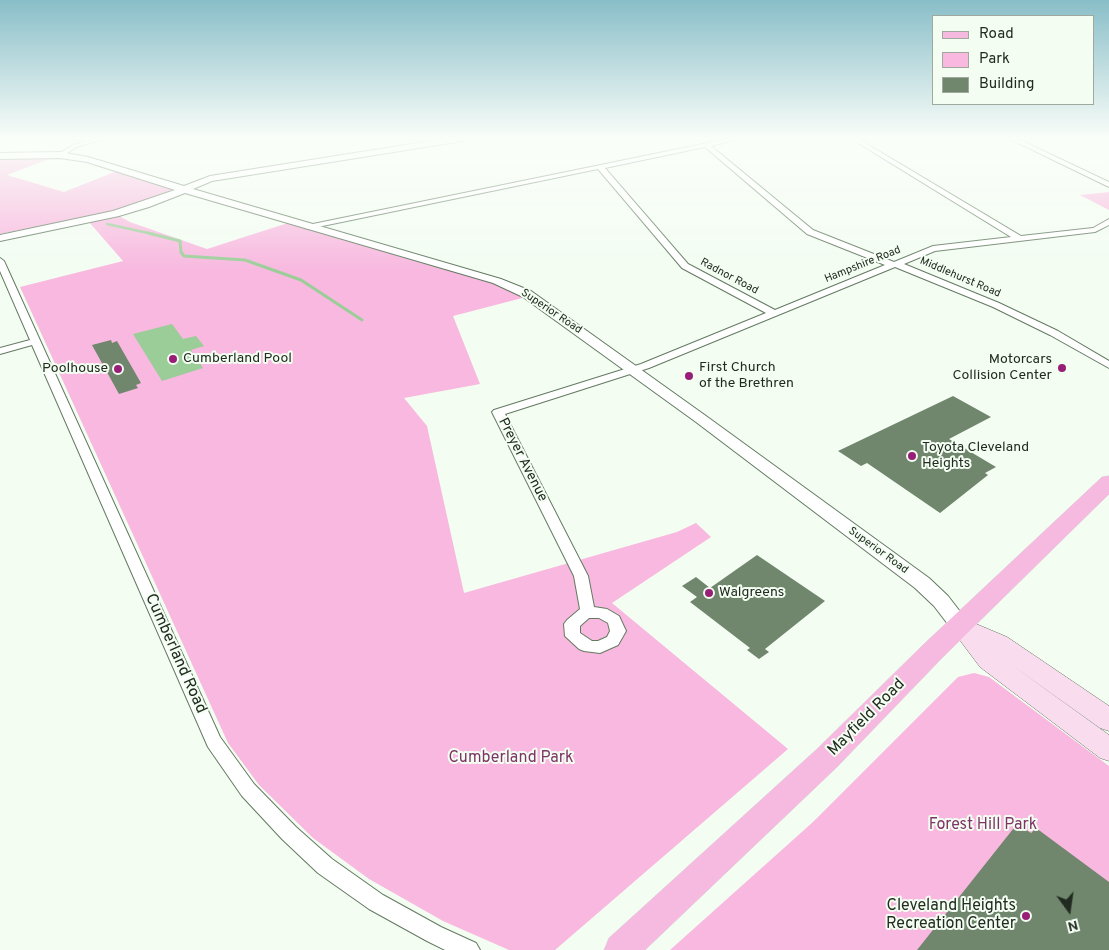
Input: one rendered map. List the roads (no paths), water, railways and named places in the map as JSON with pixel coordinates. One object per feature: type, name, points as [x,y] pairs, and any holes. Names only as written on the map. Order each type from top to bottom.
[{"type":"main road","name":"Mayfield Road","points":[[621,950],[827,758],[934,650],[1109,482]]},
{"type":"main road","name":"Superior Road","points":[[961,626],[999,643],[1109,720]]},
{"type":"main road","name":"Superior Road","points":[[961,626],[988,660],[1108,747]]},
{"type":"street","name":"Superior Road","points":[[163,182],[308,227],[497,281],[527,294],[634,370],[922,583],[961,626]]},
{"type":"street","points":[[0,238],[115,214],[145,205],[197,182]]},
{"type":"street","points":[[308,227],[522,182]]},
{"type":"street","name":"Radnor Road","points":[[614,182],[685,266],[773,313]]},
{"type":"street","name":"Middlehurst Road","points":[[751,182],[810,232],[894,265],[906,267],[1002,308],[1054,333],[1109,365]]},
{"type":"street","points":[[927,182],[1020,239]]},
{"type":"street","name":"Hampshire Road","points":[[634,370],[933,249],[1095,230],[1109,221]]},
{"type":"street","name":"Cumberland Road","points":[[0,261],[214,742],[248,790],[289,833],[325,866],[358,890],[434,934],[469,950]]},
{"type":"street","points":[[0,351],[36,341]]},
{"type":"street","name":"Preyer Avenue","points":[[588,612],[581,576],[498,412],[634,370]]},
{"type":"waterway","points":[[107,224],[153,234]]},
{"type":"waterway","points":[[148,233],[180,241],[181,252],[184,256],[245,260],[301,280],[362,320]]},
{"type":"place","name":"Cumberland Pool","points":[[173,359]]},
{"type":"place","name":"Motorcars Collision Center","points":[[1062,368]]},
{"type":"place","name":"Poolhouse","points":[[118,369]]},
{"type":"place","name":"First Church of the Brethren","points":[[689,376]]},
{"type":"place","name":"Toyota Cleveland Heights","points":[[912,456]]},
{"type":"place","name":"Walgreens","points":[[709,593]]},
{"type":"place","name":"Cleveland Heights Recreation Center","points":[[1026,916]]},
{"type":"park label","name":"Cumberland Park","points":[[511,759]]},
{"type":"park label","name":"Forest Hill Park","points":[[983,826]]}]
